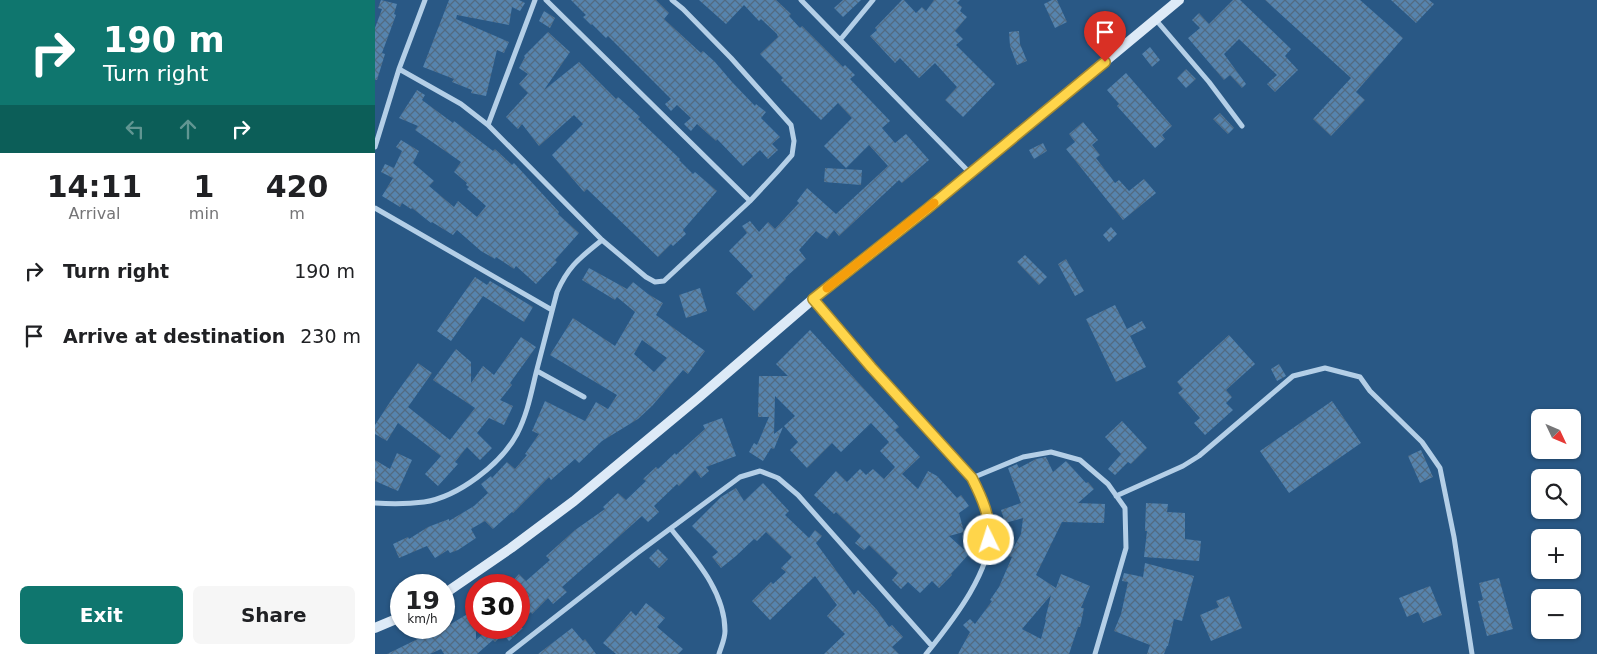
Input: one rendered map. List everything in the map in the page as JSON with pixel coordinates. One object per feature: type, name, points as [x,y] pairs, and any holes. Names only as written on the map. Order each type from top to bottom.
[{"type":"main road","points":[[455,586],[574,501],[813,299],[970,174],[1069,90],[1157,20],[1167,4],[1179,0]]},
{"type":"main road","points":[[375,628],[390,622]]},
{"type":"street","points":[[375,148],[399,69],[425,0]]},
{"type":"street","points":[[488,125],[535,0]]},
{"type":"street","points":[[546,0],[750,200]]},
{"type":"street","points":[[399,69],[461,104],[488,125],[602,240],[647,277],[655,282],[664,280],[750,200],[792,154],[795,141],[791,125],[731,58],[673,0]]},
{"type":"street","points":[[801,0],[970,174]]},
{"type":"street","points":[[840,40],[873,0]]},
{"type":"street","points":[[1157,20],[1209,82],[1242,126]]},
{"type":"street","points":[[375,208],[552,310]]},
{"type":"street","points":[[375,503],[425,502],[449,494],[474,480],[501,458],[517,435],[527,410],[552,310],[564,276],[574,262],[602,240]]},
{"type":"street","points":[[813,299],[871,367],[972,478],[982,499],[990,527],[988,554],[970,594],[926,654]]},
{"type":"street","points":[[1116,496],[1183,466],[1199,456],[1293,376],[1325,368],[1360,377],[1370,391],[1422,442],[1440,468],[1445,484],[1472,654]]},
{"type":"street","points":[[537,371],[584,397]]},
{"type":"street","points":[[972,478],[1023,457],[1051,452],[1079,460],[1108,484],[1125,508],[1126,548],[1095,654]]},
{"type":"street","points":[[507,654],[739,477],[760,471],[778,478],[798,494],[932,646]]},
{"type":"street","points":[[671,530],[701,568],[716,592],[723,612],[725,633],[719,654]]},
{"type":"building","points":[[381,0],[397,4],[394,14],[396,15],[382,53],[385,54],[377,80],[375,80],[375,28],[382,9],[378,8]]},
{"type":"building","points":[[449,0],[519,0],[525,3],[520,11],[512,7],[509,25],[457,15],[456,19],[509,42],[504,53],[497,50],[486,96],[471,93],[472,90],[452,82],[454,79],[423,67]]},
{"type":"building","points":[[571,0],[656,0],[669,13],[664,19],[701,53],[703,51],[715,62],[755,106],[756,104],[766,112],[761,118],[780,137],[772,144],[778,150],[768,159],[760,150],[743,166],[717,139],[716,141],[697,124],[691,131],[684,124],[691,118],[677,105],[671,111],[665,104],[671,99],[608,36],[606,38],[591,25],[583,17],[586,15]]},
{"type":"building","points":[[699,0],[776,0],[791,14],[789,16],[800,28],[802,26],[843,67],[845,65],[855,75],[850,79],[890,121],[882,128],[895,143],[906,134],[929,160],[902,183],[899,180],[839,236],[834,230],[827,239],[816,231],[799,250],[806,259],[754,311],[736,293],[753,276],[729,251],[747,233],[742,226],[750,221],[759,232],[768,222],[775,229],[799,203],[797,201],[807,188],[836,214],[888,166],[869,145],[846,168],[824,146],[852,118],[838,103],[821,120],[781,80],[783,78],[760,54],[778,37],[777,34],[761,19],[759,21],[744,5],[726,24]]},
{"type":"building","points":[[843,0],[861,0],[843,17],[834,8]]},
{"type":"building","points":[[902,0],[916,13],[922,7],[926,11],[934,0],[960,0],[957,3],[962,7],[960,11],[967,17],[955,31],[963,39],[956,45],[995,84],[963,117],[945,100],[957,87],[935,63],[919,78],[900,58],[895,63],[870,36],[877,30],[875,28]]},
{"type":"building","points":[[1057,0],[1067,22],[1055,28],[1044,4]]},
{"type":"building","points":[[1233,0],[1240,0],[1291,49],[1285,56],[1298,70],[1275,92],[1267,84],[1277,75],[1239,39],[1224,54],[1246,84],[1242,88],[1230,75],[1224,80],[1188,38],[1200,28],[1192,20],[1199,13],[1209,24]]},
{"type":"building","points":[[1265,0],[1360,0],[1403,38],[1356,92],[1365,100],[1331,136],[1313,119],[1351,78]]},
{"type":"building","points":[[1391,0],[1429,0],[1434,4],[1416,23]]},
{"type":"building","points":[[544,11],[555,18],[550,28],[539,21]]},
{"type":"building","points":[[1019,31],[1020,44],[1027,61],[1017,65],[1010,46],[1009,32]]},
{"type":"building","points":[[548,32],[570,52],[544,90],[579,62],[616,99],[618,97],[640,117],[638,119],[693,174],[695,172],[717,191],[683,230],[686,234],[673,246],[671,244],[658,257],[587,189],[584,192],[552,155],[583,124],[574,115],[539,146],[522,124],[518,129],[506,117],[528,93],[519,84],[528,74],[519,68],[524,56]]},
{"type":"building","points":[[1150,47],[1160,60],[1152,67],[1142,54]]},
{"type":"building","points":[[1186,69],[1196,79],[1186,88],[1177,78]]},
{"type":"building","points":[[1126,73],[1172,126],[1162,135],[1165,139],[1155,148],[1117,106],[1119,104],[1107,90]]},
{"type":"building","points":[[417,90],[425,95],[422,100],[453,123],[454,121],[493,151],[495,149],[512,165],[514,163],[559,212],[558,214],[579,233],[555,260],[557,262],[536,284],[516,266],[514,269],[496,257],[495,259],[481,251],[457,230],[453,235],[431,223],[412,208],[402,203],[400,207],[382,196],[393,178],[381,172],[385,164],[394,168],[402,151],[396,147],[401,140],[419,151],[413,163],[434,181],[429,186],[454,207],[458,201],[477,217],[486,206],[467,189],[469,187],[466,185],[467,183],[454,172],[461,162],[415,130],[418,126],[399,118]]},
{"type":"building","points":[[1220,113],[1234,128],[1228,134],[1213,119]]},
{"type":"building","points":[[1083,122],[1098,140],[1092,145],[1100,155],[1096,158],[1115,183],[1119,180],[1129,191],[1144,179],[1156,193],[1123,220],[1066,149],[1075,142],[1069,134]]},
{"type":"building","points":[[1043,143],[1047,151],[1034,159],[1029,150]]},
{"type":"building","points":[[825,168],[862,170],[861,185],[824,182]]},
{"type":"building","points":[[1111,227],[1117,234],[1109,242],[1103,235]]},
{"type":"building","points":[[1025,255],[1047,277],[1039,285],[1017,262]]},
{"type":"building","points":[[1066,259],[1084,291],[1075,296],[1058,264]]},
{"type":"building","points":[[589,268],[627,289],[633,282],[663,303],[656,315],[705,351],[688,374],[683,370],[652,406],[638,419],[602,441],[579,463],[575,459],[551,480],[549,477],[513,513],[493,529],[485,521],[471,529],[476,538],[458,550],[450,553],[448,550],[435,558],[427,546],[399,558],[393,544],[408,537],[409,539],[428,527],[449,519],[449,521],[474,506],[488,493],[481,484],[491,476],[492,478],[507,462],[515,469],[527,455],[525,454],[539,434],[532,431],[545,401],[585,421],[596,402],[608,409],[617,395],[550,355],[573,318],[615,346],[635,312],[617,297],[615,300],[582,280]],"holes":[[[642,340],[667,358],[654,372],[634,354]]]},
{"type":"building","points":[[475,277],[487,285],[490,281],[533,307],[524,322],[483,296],[451,341],[437,331]]},
{"type":"building","points":[[700,288],[707,311],[686,318],[679,295]]},
{"type":"building","points":[[1115,305],[1127,329],[1142,321],[1146,328],[1130,336],[1146,367],[1116,382],[1086,319]]},
{"type":"building","points":[[810,330],[899,427],[895,430],[920,457],[902,474],[918,489],[928,471],[937,476],[957,498],[961,495],[969,506],[959,513],[964,532],[949,536],[969,554],[939,588],[932,581],[920,593],[908,582],[901,589],[892,580],[898,573],[869,545],[864,550],[855,543],[861,536],[836,512],[834,514],[814,495],[836,471],[847,482],[860,469],[866,475],[873,469],[884,479],[895,467],[880,451],[889,442],[871,423],[841,452],[832,443],[807,468],[790,450],[798,442],[784,426],[795,416],[775,396],[774,434],[783,427],[774,449],[771,448],[763,461],[749,452],[754,443],[757,445],[769,417],[758,417],[759,376],[788,376],[776,364]]},
{"type":"building","points":[[1229,335],[1255,364],[1226,390],[1232,397],[1226,403],[1233,410],[1205,435],[1194,423],[1200,418],[1178,393],[1183,389],[1177,382]]},
{"type":"building","points":[[521,337],[536,347],[500,400],[513,406],[504,425],[489,418],[477,433],[492,448],[480,460],[467,447],[455,462],[458,464],[438,486],[425,474],[441,456],[398,423],[387,441],[375,434],[375,425],[418,363],[432,373],[408,407],[450,440],[475,408],[433,380],[456,349],[471,362],[471,383],[483,366],[494,375]]},
{"type":"building","points":[[1279,364],[1286,376],[1277,381],[1271,369]]},
{"type":"building","points":[[1332,401],[1361,443],[1289,493],[1260,451]]},
{"type":"building","points":[[722,418],[736,456],[706,467],[709,471],[701,478],[695,470],[654,506],[659,512],[648,522],[642,516],[562,587],[567,592],[553,604],[548,598],[532,614],[530,613],[530,578],[550,560],[546,556],[575,530],[605,509],[603,507],[618,493],[626,500],[646,481],[643,479],[656,467],[658,469],[705,429],[703,425]]},
{"type":"building","points":[[1122,421],[1147,448],[1131,464],[1128,462],[1115,475],[1108,469],[1121,454],[1105,437]]},
{"type":"building","points":[[1421,450],[1433,477],[1420,483],[1408,456]]},
{"type":"building","points":[[397,453],[412,460],[398,491],[375,481],[375,460],[390,469]]},
{"type":"building","points":[[1046,457],[1053,472],[1066,461],[1094,489],[1078,503],[1105,504],[1104,523],[1062,522],[1036,575],[1056,588],[1061,574],[1090,586],[1081,608],[1084,608],[1080,627],[1078,627],[1069,654],[958,654],[970,632],[963,625],[970,619],[975,624],[992,601],[990,600],[999,587],[1012,557],[1009,556],[1021,534],[1023,518],[1005,523],[1001,510],[1021,503],[1008,468],[1017,464],[1019,468],[1036,459]],"holes":[[[1051,595],[1041,639],[1022,629]]]},
{"type":"building","points":[[763,483],[789,511],[785,515],[809,538],[815,530],[822,536],[816,543],[854,595],[858,590],[877,610],[889,627],[892,625],[903,637],[892,647],[899,654],[824,654],[845,634],[827,616],[837,605],[815,576],[770,620],[752,601],[771,582],[773,584],[786,572],[781,568],[792,557],[766,532],[757,541],[754,539],[721,568],[712,557],[718,552],[692,526],[721,497],[736,488],[744,501]]},
{"type":"building","points":[[1146,503],[1168,504],[1167,512],[1185,513],[1185,539],[1201,541],[1199,561],[1144,557],[1147,531],[1145,531]]},
{"type":"building","points":[[658,549],[668,559],[659,568],[649,558]]},
{"type":"building","points":[[1145,563],[1194,576],[1182,621],[1174,619],[1168,646],[1164,654],[1147,654],[1150,645],[1114,631],[1121,614],[1128,582],[1122,581],[1124,573],[1143,577]]},
{"type":"building","points":[[1499,578],[1513,629],[1487,636],[1478,601],[1483,600],[1479,583]]},
{"type":"building","points":[[1430,586],[1442,615],[1423,623],[1418,612],[1407,617],[1399,598]]},
{"type":"building","points":[[1229,596],[1242,628],[1211,641],[1200,615],[1219,607],[1216,601]]},
{"type":"building","points":[[646,603],[665,618],[657,627],[683,649],[678,654],[616,654],[603,643],[631,611],[636,616]]},
{"type":"building","points":[[465,616],[465,639],[498,639],[495,642],[493,640],[477,654],[444,654],[441,649],[430,654],[387,654],[418,639],[455,639],[455,621]]},
{"type":"building","points":[[572,628],[583,641],[585,639],[596,654],[538,654]]},
{"type":"slow traffic","points":[[827,288],[934,203]]},
{"type":"route","points":[[989,540],[990,527],[982,499],[972,478],[871,367],[813,299],[927,209],[1105,62]]}]
